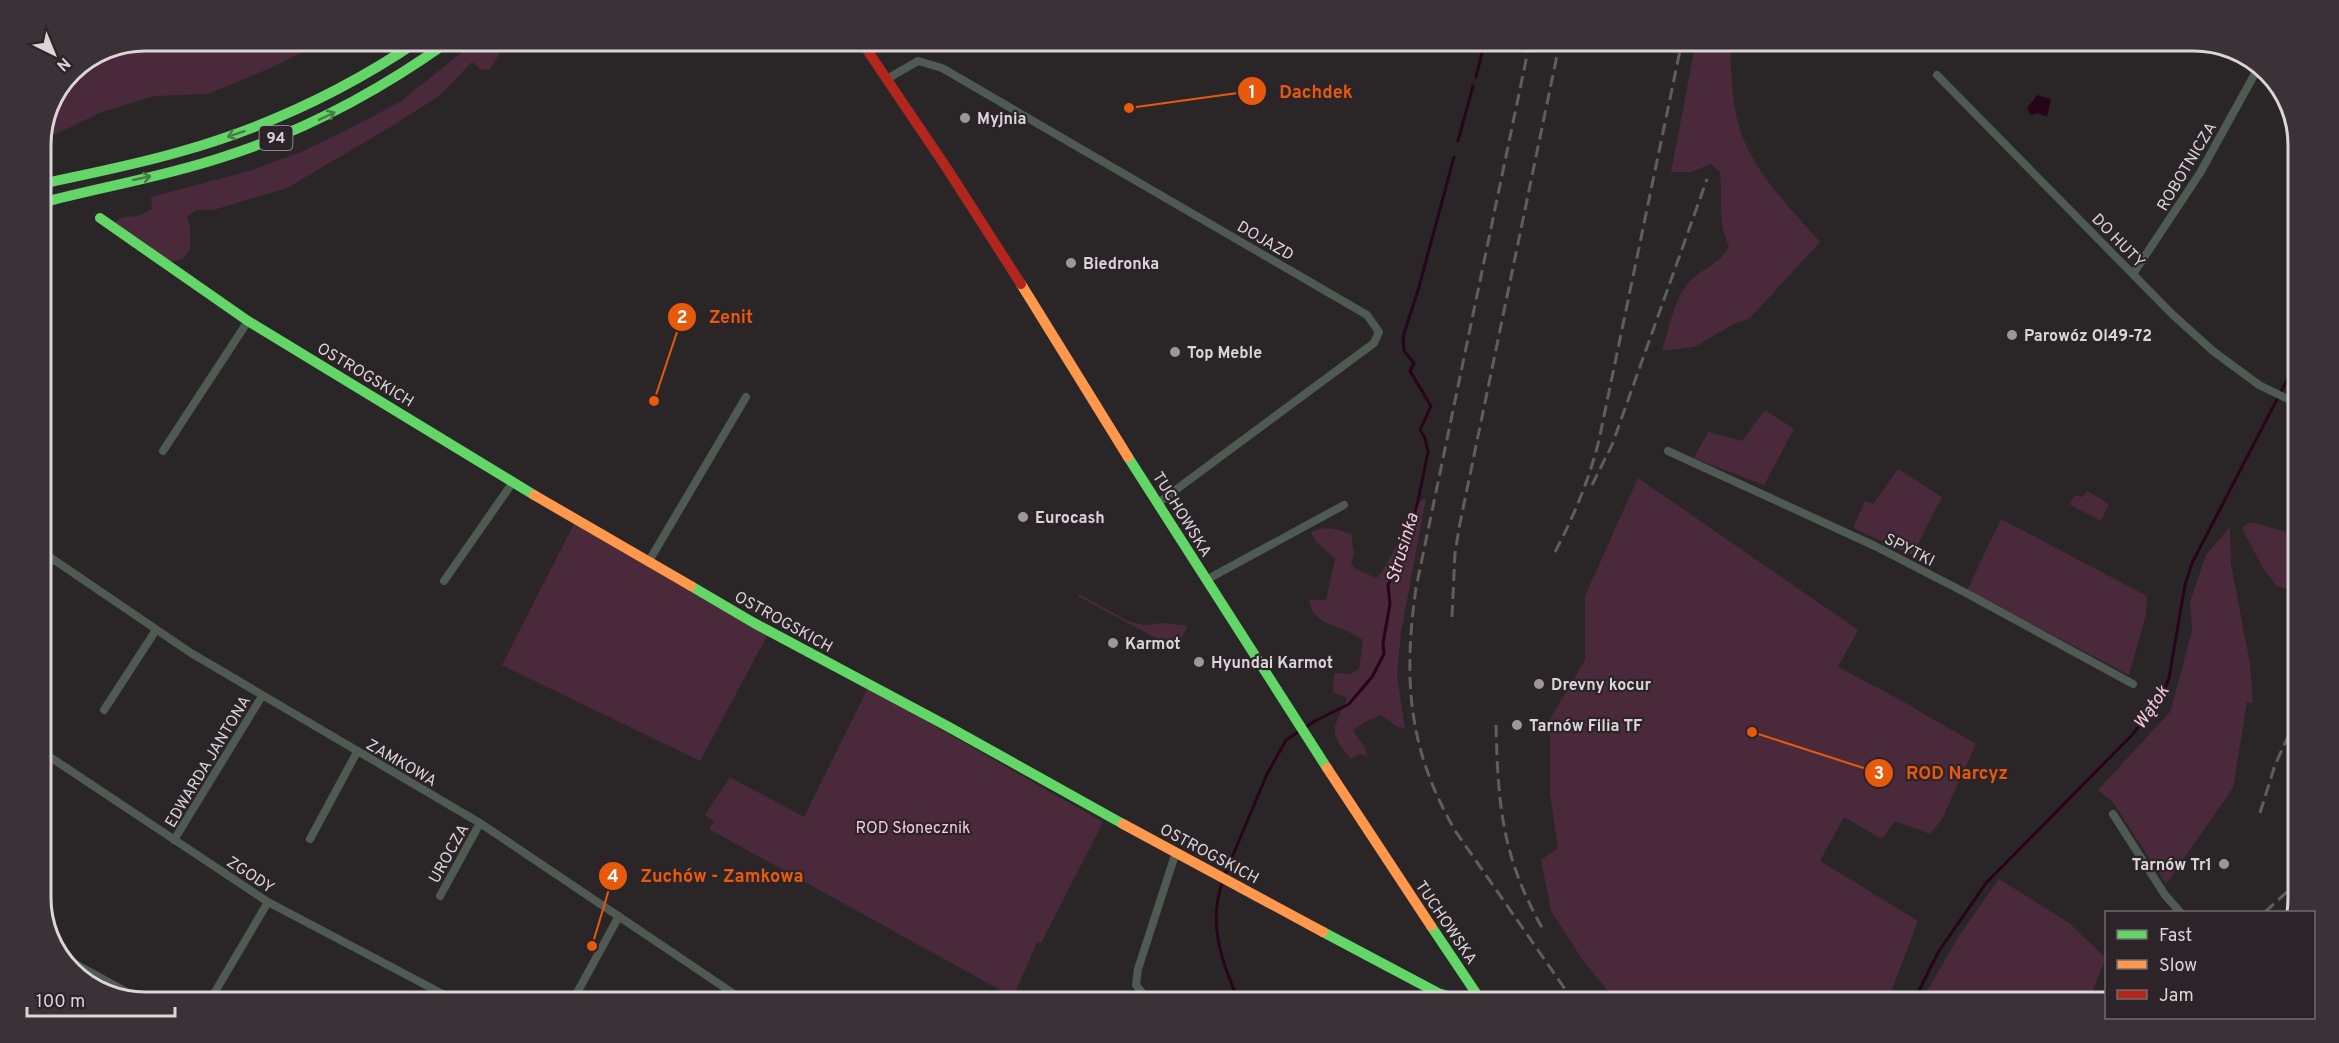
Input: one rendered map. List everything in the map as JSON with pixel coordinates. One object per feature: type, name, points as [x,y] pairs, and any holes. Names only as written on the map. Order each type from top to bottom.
[{"type":"street","name":"94","points":[[51,182],[194,148],[247,131],[296,111],[359,80],[402,51]]},
{"type":"street","name":"94","points":[[51,200],[188,168],[296,131],[399,76],[433,51]]},
{"type":"street","name":"TUCHOWSKA","points":[[868,51],[1020,284],[1307,738],[1475,992]]},
{"type":"street","name":"DOJAZD","points":[[887,79],[918,61],[942,68],[1367,315],[1379,332],[1374,343],[1158,503]]},
{"type":"street","name":"ROBOTNICZA","points":[[2133,274],[2200,173],[2255,74]]},
{"type":"street","name":"DO HUTY","points":[[1937,75],[2133,274],[2213,351],[2259,385],[2288,399]]},
{"type":"street","name":"OSTROGSKICH","points":[[100,218],[248,321],[513,482],[754,623],[1437,992]]},
{"type":"street","points":[[163,451],[248,321]]},
{"type":"street","points":[[649,561],[747,397]]},
{"type":"street","name":"SPYTKI","points":[[1668,451],[1875,546],[2133,684]]},
{"type":"street","points":[[444,581],[513,482]]},
{"type":"street","points":[[1206,580],[1344,506]]},
{"type":"street","name":"ZAMKOWA","points":[[52,559],[156,630],[262,696],[480,823],[731,992]]},
{"type":"street","points":[[104,710],[156,630]]},
{"type":"street","name":"EDWARDA JANTONA","points":[[174,840],[262,696]]},
{"type":"street","points":[[310,839],[357,752]]},
{"type":"street","name":"ZGODY","points":[[51,758],[268,902],[439,992]]},
{"type":"street","points":[[2112,814],[2165,895],[2179,911]]},
{"type":"street","name":"UROCZA","points":[[440,896],[480,823]]},
{"type":"street","points":[[1142,992],[1136,985],[1138,969],[1176,852]]},
{"type":"street","points":[[215,992],[268,902]]},
{"type":"street","points":[[577,992],[619,916]]},
{"type":"street","points":[[84,969],[117,987]]},
{"type":"green space","points":[[145,51],[305,51],[208,94],[154,96],[102,112],[51,136],[54,121],[70,88],[74,84],[84,84],[84,75],[109,58]]},
{"type":"green space","points":[[464,51],[501,51],[490,69],[481,70],[472,62],[439,96],[287,188],[213,210],[196,210],[187,217],[190,227],[190,250],[182,259],[167,263],[113,226],[121,218],[139,215],[152,209],[151,197],[249,171],[301,152],[400,102]]},
{"type":"green space","points":[[1694,51],[1731,51],[1734,105],[1741,133],[1749,151],[1769,183],[1820,242],[1750,318],[1734,324],[1694,347],[1662,351],[1673,314],[1684,288],[1721,257],[1729,246],[1723,228],[1720,172],[1711,164],[1691,172],[1671,172]]},
{"type":"green space","points":[[1765,410],[1794,429],[1764,485],[1694,458],[1708,432],[1742,441]]},
{"type":"green space","points":[[1898,469],[1942,497],[1912,555],[1853,528],[1865,501],[1873,504]]},
{"type":"green space","points":[[1638,478],[1858,630],[1838,667],[1976,744],[1942,819],[1930,834],[1895,821],[1882,839],[1844,817],[1820,861],[1918,921],[1891,992],[1609,992],[1582,959],[1551,911],[1541,860],[1558,848],[1550,794],[1550,719],[1585,660],[1585,596]]},
{"type":"green space","points":[[2087,491],[2109,504],[2101,521],[2069,504],[2075,495],[2082,497]]},
{"type":"green space","points":[[1426,498],[1401,633],[1397,675],[1405,728],[1397,727],[1381,715],[1366,721],[1353,730],[1367,756],[1360,754],[1351,759],[1335,735],[1336,724],[1347,698],[1333,692],[1334,673],[1350,674],[1359,669],[1363,640],[1322,621],[1311,609],[1309,600],[1326,600],[1335,559],[1315,540],[1311,532],[1326,528],[1351,534],[1354,554],[1351,564],[1356,569],[1376,578],[1382,572],[1407,527],[1416,503]]},
{"type":"green space","points":[[2001,519],[2147,596],[2146,614],[2129,675],[1967,590]]},
{"type":"green space","points":[[2250,522],[2288,532],[2288,589],[2277,586],[2264,570],[2242,528]]},
{"type":"green space","points":[[574,524],[768,634],[700,761],[502,665]]},
{"type":"green space","points":[[2230,527],[2231,564],[2250,664],[2253,703],[2247,702],[2233,788],[2166,884],[2112,801],[2098,790],[2170,712],[2192,631],[2190,602],[2206,555]]},
{"type":"green space","points":[[1079,594],[1128,621],[1143,625],[1163,623],[1188,626],[1176,649],[1078,596]]},
{"type":"green space","name":"ROD Słonecznik","points":[[868,688],[1103,822],[1041,943],[1037,942],[1015,992],[1004,992],[709,829],[714,821],[705,815],[730,777],[804,817]]},
{"type":"green space","points":[[1999,879],[2069,923],[2105,957],[2105,960],[2092,992],[1927,992],[1960,934]]},
{"type":"shaded area","points":[[2037,95],[2051,99],[2047,117],[2038,113],[2031,115],[2027,108]]},
{"type":"waterway","name":"Strusinka","points":[[1476,77],[1482,51]]},
{"type":"waterway","name":"Strusinka","points":[[1458,141],[1473,86]]},
{"type":"waterway","name":"Strusinka","points":[[1225,874],[1267,774],[1286,740],[1315,721],[1349,704],[1372,677],[1384,654],[1383,643],[1390,604],[1388,585],[1403,556],[1418,501],[1428,452],[1425,438],[1420,430],[1431,406],[1410,371],[1414,363],[1404,351],[1403,337],[1454,157]]},
{"type":"waterway","name":"Wątok","points":[[1918,992],[1939,951],[1986,883],[2132,735],[2162,697],[2169,678],[2185,585],[2192,563],[2288,378]]},
{"type":"waterway","name":"Strusinka","points":[[1223,880],[1218,896],[1217,928],[1222,957],[1235,992]]},
{"type":"railway","points":[[1528,51],[1416,588],[1410,653],[1410,684],[1419,743],[1440,802],[1456,832],[1567,992]]},
{"type":"railway","points":[[1452,617],[1455,553],[1460,523],[1558,51]]},
{"type":"railway","points":[[1555,552],[1580,498],[1599,440],[1680,51]]},
{"type":"railway","points":[[1592,485],[1612,445],[1707,179]]},
{"type":"railway","points":[[1496,725],[1498,781],[1505,831],[1519,879],[1544,931]]},
{"type":"railway","points":[[2260,813],[2275,765],[2288,737]]},
{"type":"railway","points":[[2266,911],[2288,891]]},
{"type":"traffic: fast","points":[[51,182],[162,157],[242,132],[333,92],[402,51]]},
{"type":"traffic: fast","points":[[51,201],[155,176],[253,147],[340,108],[396,77],[435,51]]},
{"type":"traffic: fast","points":[[100,218],[248,321],[534,495]]},
{"type":"traffic: fast","points":[[1128,457],[1327,768]]},
{"type":"traffic: fast","points":[[691,586],[754,623],[947,726],[1123,824]]},
{"type":"traffic: fast","points":[[1431,926],[1475,992]]},
{"type":"traffic: fast","points":[[1323,932],[1436,992]]},
{"type":"traffic: slow","points":[[1021,284],[1128,457]]},
{"type":"traffic: slow","points":[[534,495],[691,586]]},
{"type":"traffic: slow","points":[[1327,768],[1431,926]]},
{"type":"traffic: slow","points":[[1123,824],[1323,932]]},
{"type":"traffic: jam","points":[[868,51],[1021,284]]},
{"type":"place","name":"Dachdek","points":[[1129,108]]},
{"type":"place","name":"Myjnia","points":[[965,118]]},
{"type":"place","name":"Biedronka","points":[[1071,263]]},
{"type":"place","name":"Parowóz Ol49-72","points":[[2012,335]]},
{"type":"place","name":"Top Meble","points":[[1175,352]]},
{"type":"place","name":"Zenit","points":[[654,401]]},
{"type":"place","name":"Eurocash","points":[[1023,517]]},
{"type":"place","name":"Karmot","points":[[1113,643]]},
{"type":"place","name":"Hyundai Karmot","points":[[1199,662]]},
{"type":"place","name":"Drevny kocur","points":[[1539,684]]},
{"type":"place","name":"Tarnów Filia TF","points":[[1517,725]]},
{"type":"place","name":"ROD Narcyz","points":[[1752,732]]},
{"type":"place","name":"Tarnów Tr1","points":[[2224,864]]},
{"type":"place","name":"Zuchów - Zamkowa","points":[[592,946]]}]
